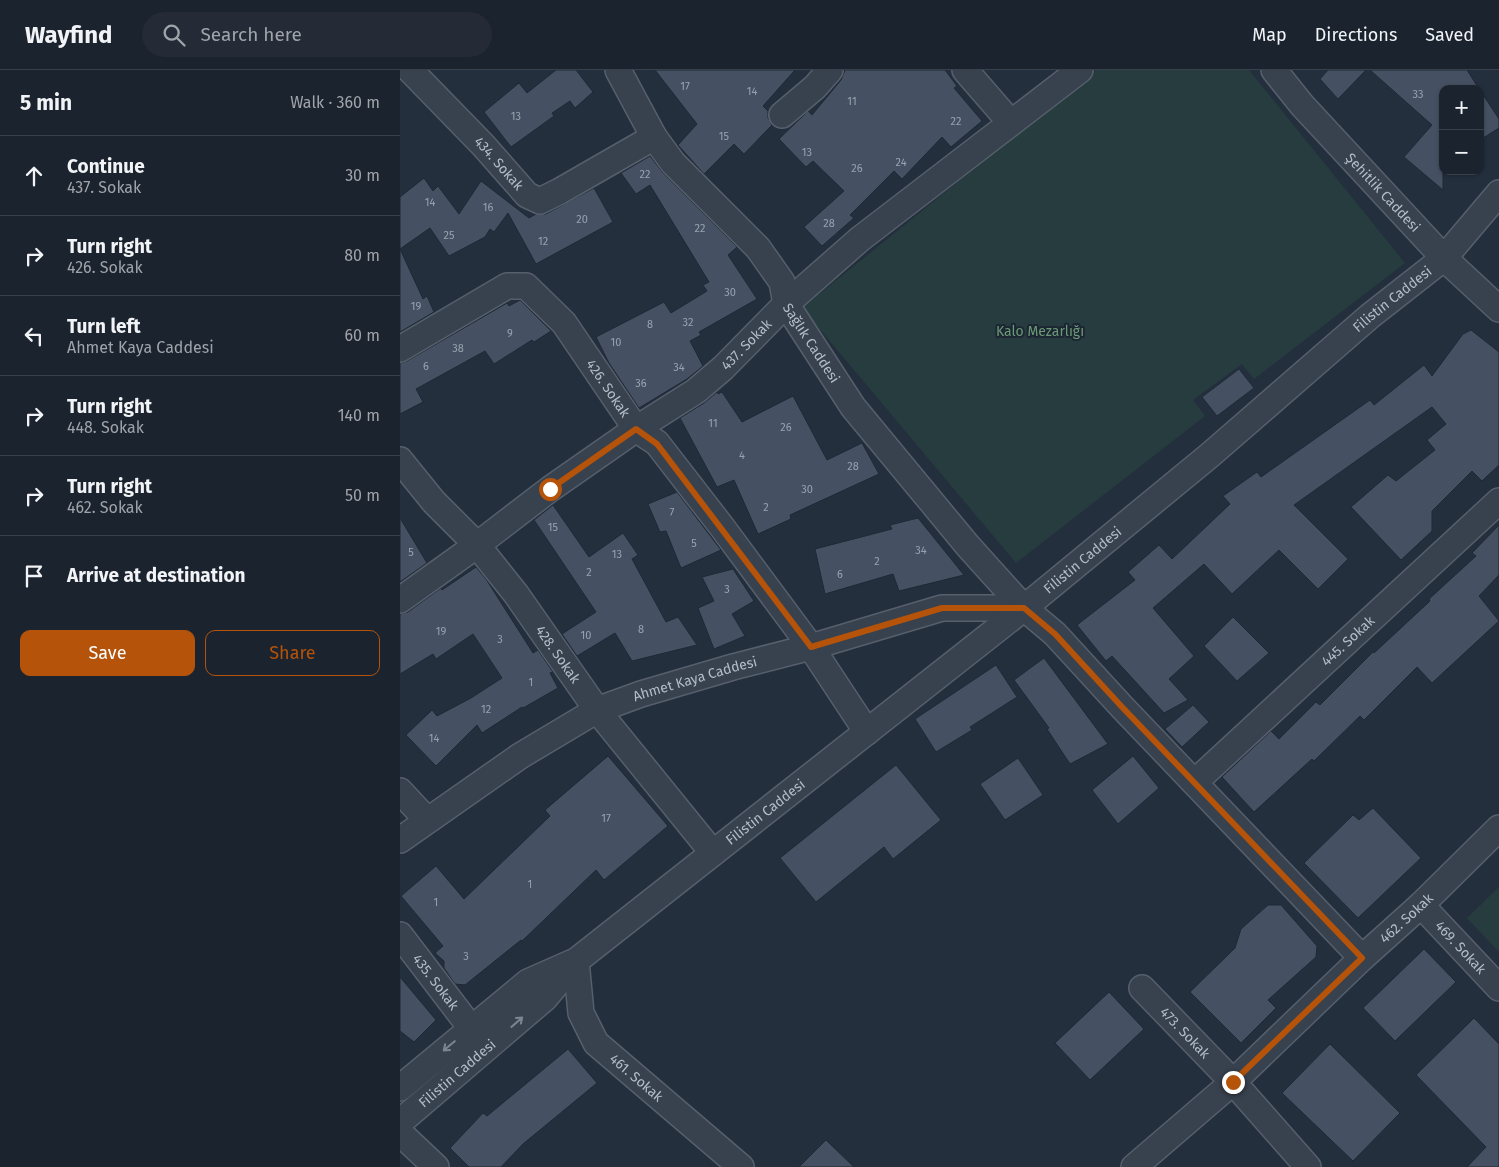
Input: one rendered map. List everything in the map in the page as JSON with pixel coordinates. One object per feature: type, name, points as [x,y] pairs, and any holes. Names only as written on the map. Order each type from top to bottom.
[{"type":"street","name":"434. Sokak","points":[[410,70],[483,145],[527,195],[540,201],[654,137]]},
{"type":"street","name":"Sağlık Caddesi","points":[[618,70],[654,137],[673,163],[758,248],[782,282],[786,304],[853,407],[968,546],[1024,608],[1055,634],[1362,958]]},
{"type":"street","points":[[782,115],[815,87],[830,70]]},
{"type":"street","points":[[965,70],[1011,124]]},
{"type":"street","name":"437. Sokak","points":[[400,600],[477,545],[550,489],[636,429],[696,391],[716,374],[786,304],[860,239],[1080,70]]},
{"type":"street","name":"Şehitlik Caddesi","points":[[1274,70],[1302,104],[1444,258],[1499,309]]},
{"type":"street","name":"Filistin Caddesi","points":[[400,1122],[545,998],[576,961],[1024,608],[1210,455],[1370,316],[1444,258],[1499,192]]},
{"type":"street","name":"426. Sokak","points":[[400,349],[508,286],[526,286],[564,322],[636,429],[657,444],[811,647],[867,732]]},
{"type":"street","name":"428. Sokak","points":[[400,460],[434,502],[477,545],[516,594],[597,710],[713,853]]},
{"type":"street","name":"445. Sokak","points":[[1195,782],[1499,500]]},
{"type":"street","name":"Ahmet Kaya Caddesi","points":[[400,840],[520,756],[597,710],[641,694],[733,667],[811,647],[942,608],[1024,608]]},
{"type":"street","points":[[400,791],[427,820]]},
{"type":"street","name":"462. Sokak","points":[[1134,1167],[1233,1082],[1499,828]]},
{"type":"street","name":"469. Sokak","points":[[1420,905],[1499,988]]},
{"type":"street","name":"435. Sokak","points":[[400,935],[470,1028]]},
{"type":"street","name":"Filistin Caddesi","points":[[400,1088],[470,1028],[528,982],[576,961]]},
{"type":"street","name":"461. Sokak","points":[[576,961],[581,1014],[596,1042],[741,1167]]},
{"type":"street","name":"473. Sokak","points":[[1142,988],[1233,1082],[1308,1167]]},
{"type":"street","points":[[400,1133],[436,1167]]},
{"type":"green space","name":"Kalo Mezarlığı","points":[[1096,70],[1249,70],[1405,263],[1254,379],[1242,364],[1193,400],[1205,416],[1016,563],[802,308]]},
{"type":"green space","points":[[1499,887],[1499,952],[1467,918]]},
{"type":"building","points":[[556,70],[576,70],[593,92],[575,108],[570,101],[552,113],[554,116],[511,147],[484,112],[519,83],[527,93]]},
{"type":"building","points":[[655,70],[795,70],[763,106],[768,111],[768,118],[772,125],[744,154],[734,144],[704,174],[678,145],[697,124]]},
{"type":"building","points":[[845,70],[945,70],[957,86],[954,88],[982,121],[951,147],[942,137],[902,179],[894,171],[850,215],[854,218],[822,246],[804,227],[844,191],[813,161],[806,167],[779,139],[808,111],[812,115],[841,80]]},
{"type":"building","points":[[1328,70],[1366,70],[1338,99],[1320,79]]},
{"type":"building","points":[[1370,70],[1467,70],[1476,85],[1439,85],[1439,175],[1443,175],[1443,190],[1404,157],[1432,125]]},
{"type":"building","points":[[1484,96],[1499,119],[1499,128],[1484,137]]},
{"type":"building","points":[[650,156],[663,173],[737,247],[728,255],[757,299],[699,332],[701,335],[690,341],[703,366],[687,379],[639,408],[609,363],[596,337],[664,302],[671,313],[707,291],[703,285],[709,282],[650,185],[636,194],[621,173]]},
{"type":"building","points":[[424,178],[433,191],[438,186],[459,214],[481,181],[529,218],[536,214],[546,214],[594,188],[613,222],[536,264],[508,213],[494,232],[490,229],[485,237],[449,256],[430,228],[400,249],[400,197]]},
{"type":"building","points":[[400,249],[423,299],[427,296],[434,312],[400,332]]},
{"type":"building","points":[[520,300],[551,331],[534,342],[532,340],[494,364],[485,351],[416,389],[423,402],[400,414],[400,363],[407,361],[507,303],[509,306]]},
{"type":"building","points":[[1471,330],[1499,352],[1499,465],[1482,481],[1472,471],[1432,511],[1432,531],[1401,560],[1351,507],[1388,475],[1396,481],[1435,450],[1427,440],[1446,424],[1432,407],[1294,505],[1348,559],[1318,589],[1279,550],[1232,594],[1204,564],[1153,608],[1194,656],[1169,679],[1188,700],[1164,713],[1112,656],[1106,661],[1077,625],[1135,580],[1128,572],[1159,545],[1172,559],[1230,504],[1223,496],[1257,472],[1261,477],[1370,400],[1374,405],[1424,365],[1432,376],[1463,334]]},
{"type":"building","points":[[1239,369],[1254,388],[1217,416],[1202,397]]},
{"type":"building","points":[[717,392],[718,394],[722,392],[742,422],[793,396],[827,460],[862,443],[879,474],[790,515],[791,519],[758,534],[734,480],[717,487],[680,418],[704,403]]},
{"type":"building","points":[[677,492],[721,550],[681,568],[666,531],[660,532],[648,504]]},
{"type":"building","points":[[553,505],[589,557],[623,533],[638,555],[632,559],[666,622],[678,617],[697,645],[632,661],[615,633],[577,656],[562,634],[596,612],[534,520]]},
{"type":"building","points":[[400,518],[427,563],[400,582]]},
{"type":"building","points":[[918,518],[964,575],[899,591],[893,574],[825,594],[815,549],[892,529],[890,525]]},
{"type":"building","points":[[1499,525],[1499,575],[1479,596],[1499,621],[1432,683],[1417,667],[1364,720],[1360,716],[1314,761],[1312,759],[1254,812],[1222,777],[1271,731],[1279,739],[1316,702],[1320,705],[1373,652],[1430,601],[1429,599],[1476,556],[1472,553]]},
{"type":"building","points":[[476,567],[486,579],[533,653],[538,650],[553,672],[550,673],[558,688],[522,707],[482,733],[477,725],[436,766],[406,735],[432,710],[437,716],[471,698],[502,678],[473,634],[436,659],[433,654],[400,674],[400,614],[408,612],[441,588],[442,590]]},
{"type":"building","points":[[733,569],[754,601],[732,614],[745,636],[714,649],[698,608],[714,601],[702,577]]},
{"type":"building","points":[[1233,617],[1269,653],[1237,681],[1204,646]]},
{"type":"building","points":[[1044,658],[1108,744],[1070,764],[1047,729],[1049,728],[1014,680]]},
{"type":"building","points":[[996,665],[1017,697],[970,727],[972,730],[936,752],[915,719]]},
{"type":"building","points":[[1193,705],[1209,722],[1182,747],[1165,729]]},
{"type":"building","points":[[608,756],[668,826],[604,880],[596,870],[522,941],[465,985],[455,984],[444,968],[444,961],[435,953],[443,946],[401,896],[436,866],[464,899],[550,816],[545,810]]},
{"type":"building","points":[[1133,756],[1159,788],[1118,824],[1092,790]]},
{"type":"building","points":[[1018,758],[1043,795],[1005,820],[980,784]]},
{"type":"building","points":[[896,765],[941,820],[893,859],[884,847],[816,902],[780,858]]},
{"type":"building","points":[[1373,808],[1421,858],[1358,918],[1304,863],[1353,815],[1359,820]]},
{"type":"building","points":[[1268,905],[1281,905],[1317,946],[1316,957],[1268,1000],[1276,1008],[1241,1043],[1190,992],[1235,948],[1241,929]]},
{"type":"building","points":[[1424,949],[1456,982],[1395,1041],[1363,1008]]},
{"type":"building","points":[[400,977],[436,1020],[414,1042],[400,1031]]},
{"type":"building","points":[[1109,992],[1144,1029],[1090,1080],[1055,1043]]},
{"type":"building","points":[[1474,1018],[1499,1044],[1499,1167],[1467,1167],[1486,1147],[1416,1075]]},
{"type":"building","points":[[1330,1044],[1400,1113],[1353,1161],[1282,1093]]},
{"type":"building","points":[[568,1049],[597,1083],[523,1144],[501,1167],[469,1167],[450,1148],[483,1113],[487,1116]]},
{"type":"building","points":[[826,1140],[854,1167],[799,1167]]},
{"type":"route","points":[[550,489],[636,429],[657,444],[722,527],[811,647],[942,608],[1024,608],[1055,634],[1122,707],[1362,958],[1233,1082]]}]
